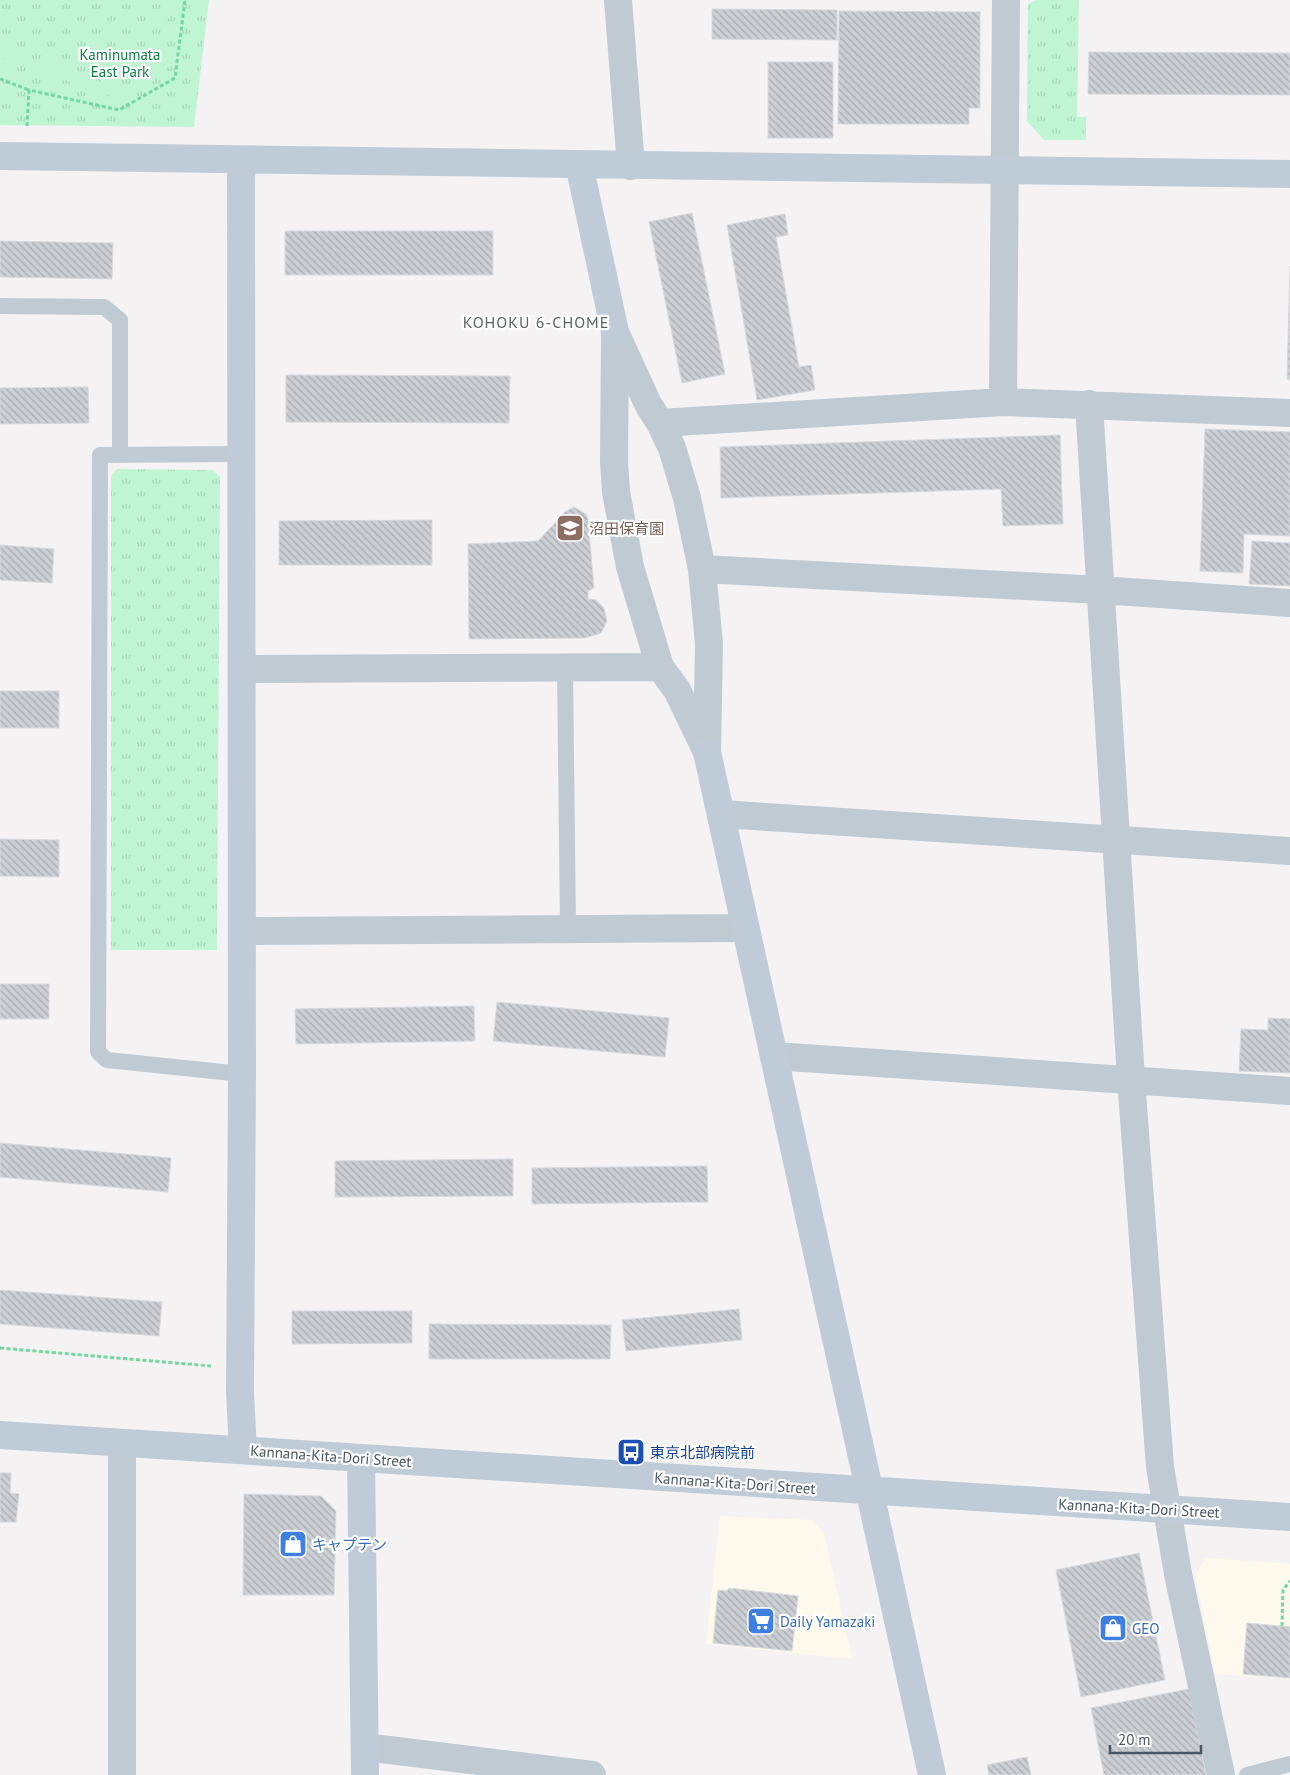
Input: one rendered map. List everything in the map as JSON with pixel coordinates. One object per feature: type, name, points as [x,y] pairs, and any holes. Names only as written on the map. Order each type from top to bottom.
[{"type":"street","points":[[618,0],[631,166]]},
{"type":"street","points":[[1003,402],[1006,0]]},
{"type":"street","points":[[0,156],[1290,174]]},
{"type":"street","points":[[241,160],[242,1074],[240,1392],[243,1450]]},
{"type":"street","points":[[579,164],[615,332],[648,404],[672,448],[684,490],[702,570],[709,644],[707,752]]},
{"type":"street","points":[[615,332],[614,461],[616,492],[630,567],[660,667],[677,690],[707,752],[932,1775]]},
{"type":"street","points":[[660,423],[1003,402],[1089,404],[1115,408],[1290,413]]},
{"type":"street","points":[[1089,404],[1132,1080],[1159,1451],[1178,1574],[1221,1775]]},
{"type":"street","points":[[702,570],[1100,590],[1290,603]]},
{"type":"street","points":[[242,668],[660,667]]},
{"type":"street","points":[[721,814],[1290,851]]},
{"type":"street","points":[[242,931],[568,927],[745,928]]},
{"type":"street","points":[[774,1056],[1290,1091]]},
{"type":"street","name":"Kannana-Kita-Dori Street","points":[[0,1434],[1290,1517]]},
{"type":"street","points":[[122,1443],[122,1775]]},
{"type":"street","points":[[361,1458],[365,1775]]},
{"type":"street","points":[[365,1747],[592,1775]]},
{"type":"lane","points":[[0,306],[104,307],[120,320],[120,455]]},
{"type":"lane","points":[[242,454],[100,455],[98,1052],[107,1060],[242,1074]]},
{"type":"lane","points":[[565,668],[568,927]]},
{"type":"lane","points":[[1247,1775],[1290,1764]]},
{"type":"path","points":[[0,79],[29,90],[120,110],[175,78],[185,0]]},
{"type":"path","points":[[27,135],[29,90]]},
{"type":"path","points":[[0,1348],[218,1367]]},
{"type":"path","points":[[1282,1626],[1283,1590],[1290,1581]]},
{"type":"shaded area","points":[[720,1516],[812,1520],[824,1533],[852,1659],[706,1644]]},
{"type":"shaded area","points":[[1206,1558],[1290,1564],[1290,1679],[1215,1674],[1195,1575]]},
{"type":"green space","name":"Kaminumata East Park","points":[[0,0],[209,0],[194,127],[0,125]]},
{"type":"green space","points":[[165,0],[170,0],[161,75],[125,101],[0,57],[0,48],[120,89],[156,70]]},
{"type":"green space","points":[[1037,0],[1079,0],[1077,117],[1086,117],[1086,140],[1044,140],[1027,121],[1028,4]]},
{"type":"green space","points":[[117,469],[213,470],[220,477],[217,950],[111,950],[111,476]]},
{"type":"building","points":[[712,9],[837,10],[837,40],[712,39]]},
{"type":"building","points":[[839,11],[980,12],[980,108],[969,108],[969,124],[838,124]]},
{"type":"building","points":[[1089,52],[1290,53],[1290,95],[1088,94]]},
{"type":"building","points":[[768,62],[833,62],[833,138],[768,138]]},
{"type":"building","points":[[692,213],[725,374],[682,383],[649,222]]},
{"type":"building","points":[[785,214],[788,235],[776,237],[799,367],[811,365],[815,390],[757,400],[727,225]]},
{"type":"building","points":[[285,231],[493,231],[493,275],[285,275]]},
{"type":"building","points":[[0,241],[113,243],[112,279],[0,277]]},
{"type":"building","points":[[1290,266],[1290,380],[1287,379]]},
{"type":"building","points":[[286,375],[510,376],[509,423],[286,422]]},
{"type":"building","points":[[88,387],[89,423],[0,424],[0,388]]},
{"type":"building","points":[[1205,429],[1290,432],[1290,536],[1244,534],[1243,573],[1200,571]]},
{"type":"building","points":[[1060,435],[1063,524],[1003,526],[1001,489],[721,498],[720,447]]},
{"type":"building","points":[[574,507],[586,514],[588,519],[594,588],[588,591],[588,599],[596,600],[604,608],[607,621],[601,633],[585,638],[469,639],[468,544],[538,541],[566,511]]},
{"type":"building","points":[[432,520],[432,565],[279,565],[279,521]]},
{"type":"building","points":[[1252,541],[1290,543],[1290,586],[1249,584]]},
{"type":"building","points":[[0,545],[54,549],[52,583],[0,580]]},
{"type":"building","points":[[0,691],[59,691],[59,728],[0,728]]},
{"type":"building","points":[[0,839],[59,840],[59,877],[0,876]]},
{"type":"building","points":[[0,984],[49,984],[49,1019],[0,1019]]},
{"type":"building","points":[[497,1002],[669,1018],[665,1057],[493,1041]]},
{"type":"building","points":[[474,1006],[475,1041],[296,1044],[295,1009]]},
{"type":"building","points":[[1268,1018],[1290,1019],[1290,1073],[1239,1071],[1241,1029],[1268,1030]]},
{"type":"building","points":[[0,1143],[171,1158],[168,1192],[0,1177]]},
{"type":"building","points":[[513,1159],[513,1196],[335,1197],[335,1161]]},
{"type":"building","points":[[707,1166],[708,1202],[532,1204],[532,1168]]},
{"type":"building","points":[[0,1290],[162,1302],[159,1336],[0,1324]]},
{"type":"building","points":[[739,1309],[742,1340],[626,1351],[622,1320]]},
{"type":"building","points":[[292,1311],[412,1311],[412,1343],[292,1344]]},
{"type":"building","points":[[429,1324],[611,1325],[610,1359],[429,1359]]},
{"type":"building","points":[[0,1473],[11,1473],[10,1493],[19,1494],[16,1522],[0,1522]]},
{"type":"building","points":[[244,1494],[321,1496],[336,1511],[334,1595],[243,1595]]},
{"type":"building","points":[[1139,1553],[1165,1680],[1081,1697],[1056,1570]]},
{"type":"building","points":[[729,1588],[798,1596],[792,1651],[713,1643],[718,1590],[727,1591]]},
{"type":"building","points":[[1247,1623],[1290,1627],[1290,1678],[1243,1674]]},
{"type":"building","points":[[1189,1689],[1206,1775],[1104,1775],[1091,1708]]},
{"type":"building","points":[[1027,1757],[1031,1775],[989,1775],[987,1765]]},
{"type":"place","name":"沼田保育園","points":[[570,528]]},
{"type":"place","name":"東京北部病院前","points":[[631,1452]]},
{"type":"place","name":"キャプテン","points":[[293,1544]]},
{"type":"place","name":"Daily Yamazaki","points":[[761,1621]]},
{"type":"place","name":"GEO","points":[[1113,1628]]},
{"type":"district","name":"KOHOKU 6-CHOME","points":[[536,322]]}]
